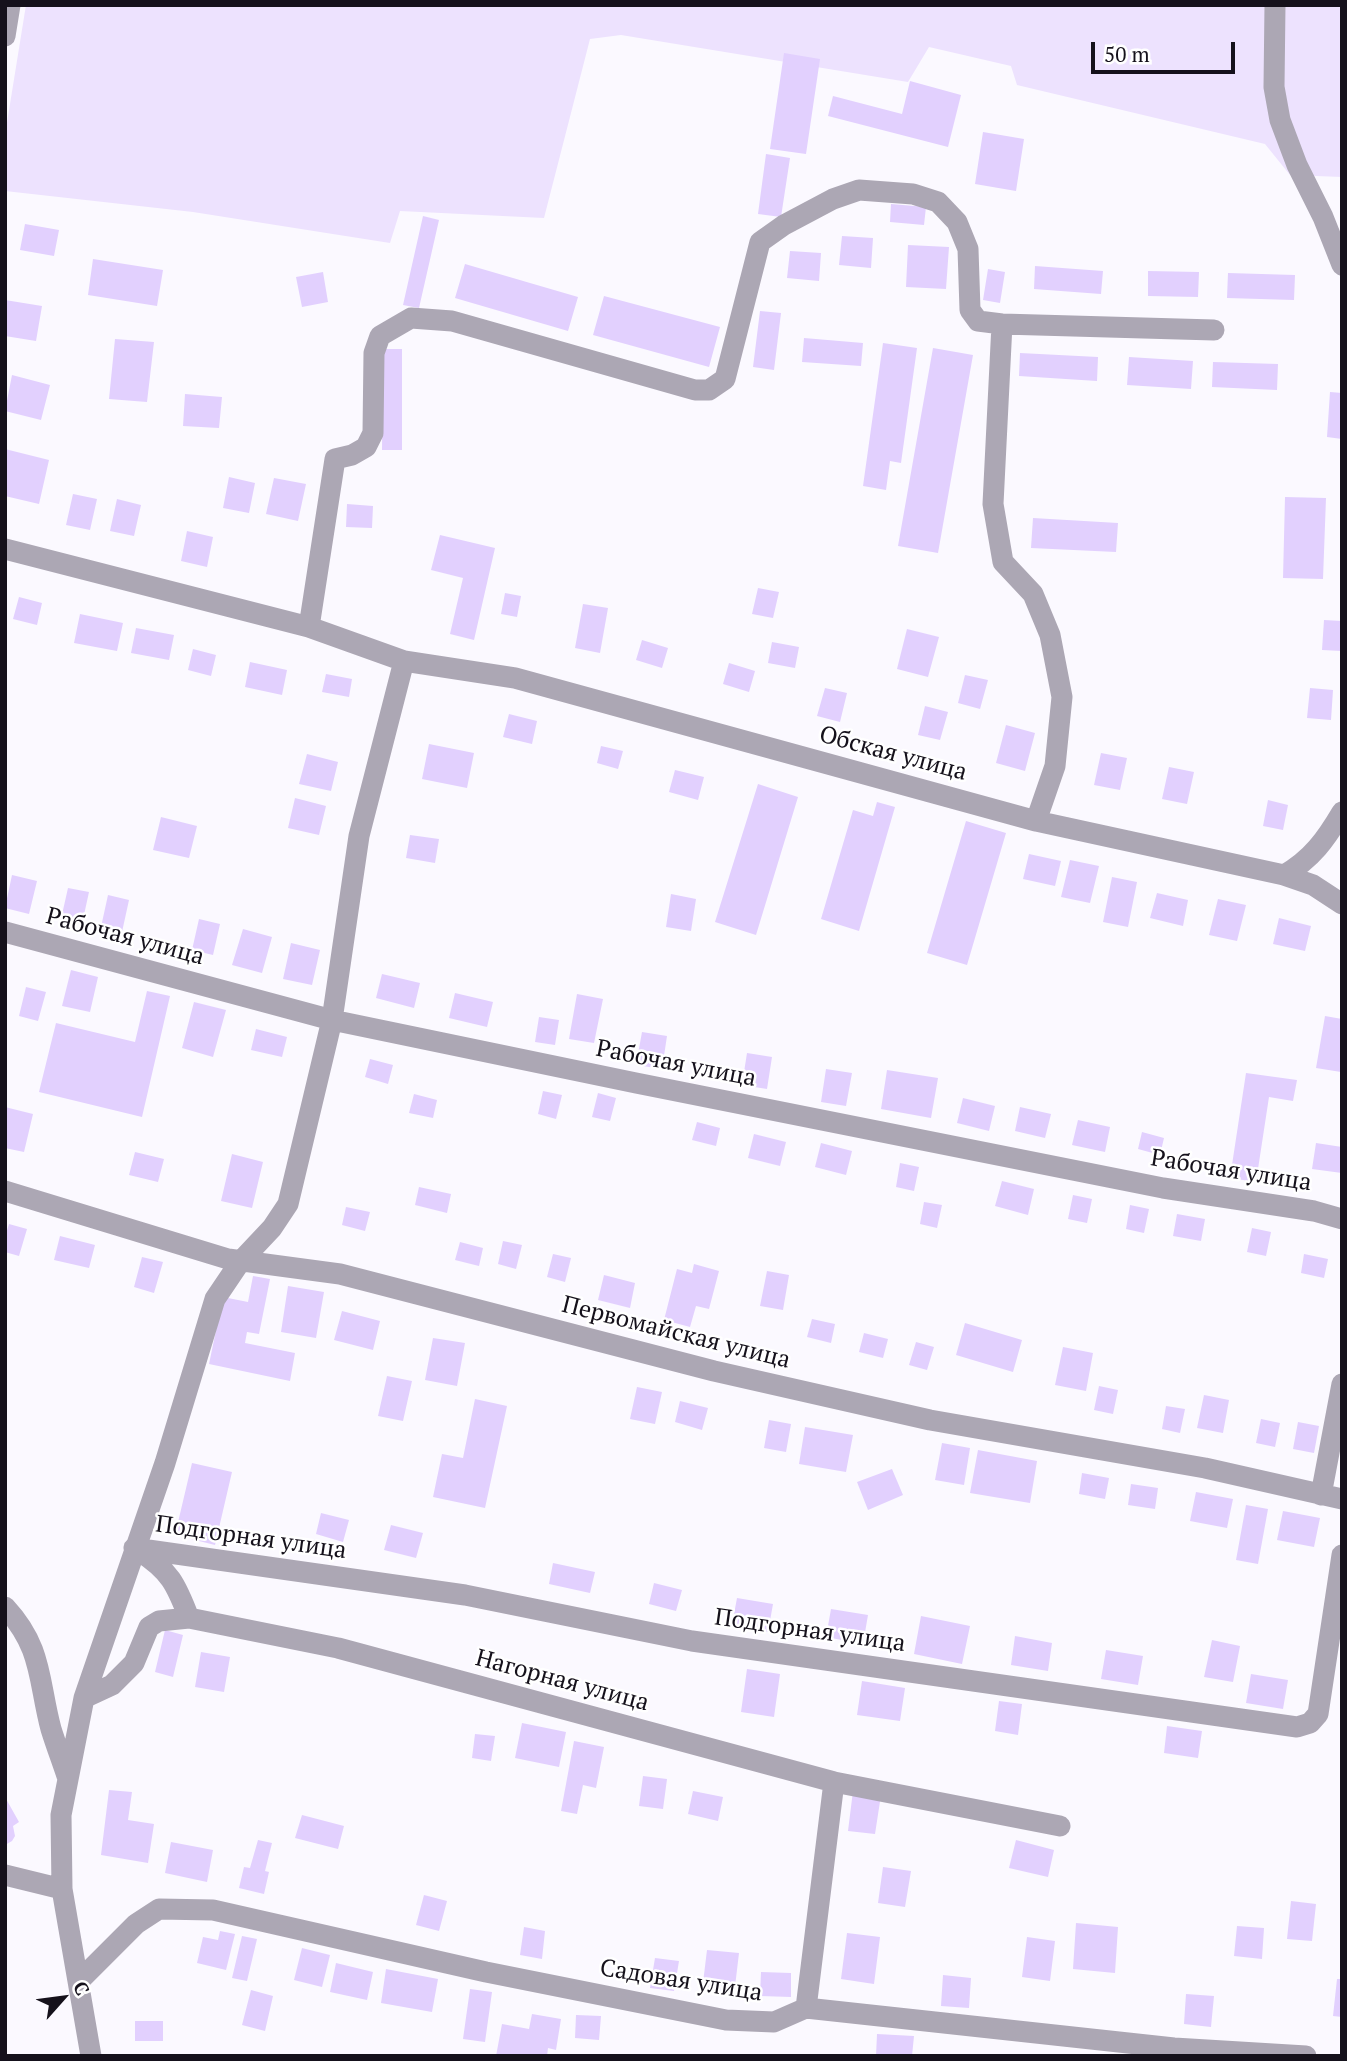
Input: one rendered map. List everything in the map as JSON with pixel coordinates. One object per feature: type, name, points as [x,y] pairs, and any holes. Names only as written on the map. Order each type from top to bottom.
[{"type":"street","points":[[5,36],[10,5]]},
{"type":"street","points":[[1275,5],[1274,87],[1280,120],[1342,265]]},
{"type":"street","points":[[309,627],[335,459],[352,455],[366,447],[373,433],[374,353],[380,336],[411,318],[452,321],[695,390],[709,390],[725,379],[760,242],[784,225],[833,199],[859,190],[913,194],[938,202],[957,222],[968,249],[970,310],[978,321],[1214,330]]},
{"type":"street","points":[[1002,324],[993,504],[997,533],[1003,562],[1033,594],[1050,635],[1062,697],[1055,766],[1036,821]]},
{"type":"street","name":"Обская улица","points":[[5,549],[309,627],[404,661],[515,678],[1036,821],[1284,875],[1313,885],[1342,904]]},
{"type":"street","points":[[91,2056],[62,1889],[61,1815],[84,1698],[165,1463],[215,1299],[240,1262],[272,1228],[288,1204],[332,1020],[359,836],[404,661]]},
{"type":"street","points":[[1284,875],[1302,865],[1314,854],[1326,840],[1342,812]]},
{"type":"street","name":"Рабочая улица","points":[[5,932],[332,1020],[1163,1188],[1314,1211],[1342,1219]]},
{"type":"street","name":"Первомайская улица","points":[[5,1191],[240,1262],[341,1274],[727,1374],[930,1420],[1205,1468],[1342,1499]]},
{"type":"street","points":[[1321,1495],[1342,1384]]},
{"type":"street","points":[[134,1548],[162,1566],[179,1590],[190,1618]]},
{"type":"street","name":"Подгорная улица","points":[[134,1548],[465,1595],[692,1642],[1297,1727],[1310,1723],[1318,1714],[1342,1555]]},
{"type":"street","points":[[5,1607],[18,1621],[38,1660],[51,1728],[67,1778]]},
{"type":"street","name":"Нагорная улица","points":[[84,1698],[112,1685],[134,1663],[149,1627],[159,1621],[190,1618],[338,1648],[834,1782],[1060,1826]]},
{"type":"street","points":[[806,2008],[834,1782]]},
{"type":"street","points":[[5,1875],[62,1889]]},
{"type":"street","name":"Садовая улица","points":[[79,1981],[136,1924],[159,1909],[213,1910],[486,1972],[726,2020],[774,2022],[806,2008],[1174,2048],[1306,2056]]},
{"type":"shaded area","points":[[26,5],[1342,5],[1342,177],[1290,175],[1265,144],[1017,85],[1011,66],[929,47],[908,82],[621,35],[590,39],[544,218],[400,211],[390,243],[193,212],[5,191],[5,135]]},
{"type":"building","points":[[784,53],[820,59],[806,154],[770,149]]},
{"type":"building","points":[[910,81],[961,95],[948,147],[828,116],[833,96],[902,114]]},
{"type":"building","points":[[983,132],[1024,139],[1016,191],[975,184]]},
{"type":"building","points":[[766,154],[790,158],[781,217],[758,214]]},
{"type":"building","points":[[891,204],[926,207],[924,225],[890,222]]},
{"type":"building","points":[[423,216],[439,220],[419,308],[403,305]]},
{"type":"building","points":[[25,224],[59,230],[54,256],[20,250]]},
{"type":"building","points":[[842,236],[873,238],[871,268],[839,265]]},
{"type":"building","points":[[908,245],[949,247],[946,289],[906,287]]},
{"type":"building","points":[[790,251],[821,253],[819,281],[787,278]]},
{"type":"building","points":[[93,259],[163,270],[157,306],[88,295]]},
{"type":"building","points":[[465,264],[578,297],[568,331],[455,298]]},
{"type":"building","points":[[1035,266],[1103,271],[1101,294],[1034,289]]},
{"type":"building","points":[[988,269],[1005,272],[1000,303],[983,300]]},
{"type":"building","points":[[1148,271],[1199,272],[1198,297],[1148,296]]},
{"type":"building","points":[[323,272],[328,302],[302,307],[296,277]]},
{"type":"building","points":[[1228,273],[1295,275],[1294,300],[1227,298]]},
{"type":"building","points":[[604,296],[720,327],[709,367],[593,335]]},
{"type":"building","points":[[5,300],[42,306],[36,341],[5,336]]},
{"type":"building","points":[[760,311],[781,313],[774,370],[753,367]]},
{"type":"building","points":[[804,338],[863,343],[861,366],[802,362]]},
{"type":"building","points":[[115,339],[154,342],[147,402],[109,399]]},
{"type":"building","points":[[883,343],[917,348],[901,463],[890,461],[886,490],[863,486]]},
{"type":"building","points":[[933,348],[973,355],[938,553],[898,546]]},
{"type":"building","points":[[383,349],[402,349],[402,450],[382,450]]},
{"type":"building","points":[[1020,353],[1098,357],[1097,381],[1019,376]]},
{"type":"building","points":[[1129,357],[1193,361],[1191,389],[1127,385]]},
{"type":"building","points":[[1213,362],[1278,364],[1277,390],[1212,387]]},
{"type":"building","points":[[12,375],[50,385],[41,420],[5,411]]},
{"type":"building","points":[[1330,392],[1342,393],[1342,439],[1327,437]]},
{"type":"building","points":[[185,394],[222,397],[219,428],[183,426]]},
{"type":"building","points":[[5,449],[49,460],[39,504],[5,496]]},
{"type":"building","points":[[229,477],[255,483],[249,513],[223,508]]},
{"type":"building","points":[[274,478],[306,484],[298,521],[266,514]]},
{"type":"building","points":[[73,494],[97,499],[90,530],[66,525]]},
{"type":"building","points":[[1285,497],[1326,498],[1323,579],[1283,578]]},
{"type":"building","points":[[117,499],[141,505],[134,536],[110,531]]},
{"type":"building","points":[[347,504],[373,506],[372,528],[346,527]]},
{"type":"building","points":[[1033,518],[1118,523],[1116,552],[1031,548]]},
{"type":"building","points":[[187,531],[213,537],[207,567],[181,561]]},
{"type":"building","points":[[440,535],[495,548],[474,640],[450,634],[463,578],[431,570]]},
{"type":"building","points":[[758,588],[779,592],[773,618],[752,614]]},
{"type":"building","points":[[505,593],[521,596],[517,617],[501,614]]},
{"type":"building","points":[[19,597],[42,603],[37,625],[13,619]]},
{"type":"building","points":[[583,604],[608,608],[600,653],[575,648]]},
{"type":"building","points":[[80,614],[123,623],[117,651],[74,643]]},
{"type":"building","points":[[1324,620],[1342,621],[1342,651],[1322,650]]},
{"type":"building","points":[[136,628],[174,635],[169,660],[131,653]]},
{"type":"building","points":[[907,629],[939,637],[928,677],[897,669]]},
{"type":"building","points":[[642,640],[668,648],[662,668],[636,660]]},
{"type":"building","points":[[772,642],[799,647],[795,668],[768,663]]},
{"type":"building","points":[[193,649],[216,655],[211,676],[188,670]]},
{"type":"building","points":[[250,662],[287,670],[282,695],[245,687]]},
{"type":"building","points":[[729,663],[755,671],[749,692],[723,684]]},
{"type":"building","points":[[326,674],[352,679],[349,697],[322,692]]},
{"type":"building","points":[[965,675],[988,680],[980,709],[958,703]]},
{"type":"building","points":[[825,688],[847,693],[840,722],[817,716]]},
{"type":"building","points":[[1310,688],[1333,690],[1331,720],[1307,718]]},
{"type":"building","points":[[925,706],[948,712],[940,740],[918,735]]},
{"type":"building","points":[[509,714],[537,721],[532,744],[503,737]]},
{"type":"building","points":[[1006,725],[1035,733],[1025,771],[996,763]]},
{"type":"building","points":[[429,744],[474,753],[467,788],[422,779]]},
{"type":"building","points":[[601,746],[623,751],[618,769],[597,763]]},
{"type":"building","points":[[1101,753],[1127,758],[1120,790],[1094,785]]},
{"type":"building","points":[[307,754],[338,762],[331,791],[299,784]]},
{"type":"building","points":[[1169,767],[1194,772],[1187,804],[1162,799]]},
{"type":"building","points":[[675,770],[704,777],[698,800],[669,792]]},
{"type":"building","points":[[758,784],[798,797],[756,935],[715,922]]},
{"type":"building","points":[[295,798],[326,806],[319,835],[288,828]]},
{"type":"building","points":[[1268,800],[1288,805],[1283,830],[1263,826]]},
{"type":"building","points":[[877,802],[895,807],[859,931],[821,919],[853,810],[873,816]]},
{"type":"building","points":[[161,817],[197,826],[189,858],[153,850]]},
{"type":"building","points":[[966,821],[1006,833],[967,965],[927,953]]},
{"type":"building","points":[[410,835],[439,839],[435,863],[406,858]]},
{"type":"building","points":[[1029,854],[1061,861],[1055,886],[1023,879]]},
{"type":"building","points":[[1070,860],[1099,866],[1090,903],[1061,897]]},
{"type":"building","points":[[12,875],[37,881],[29,914],[5,908]]},
{"type":"building","points":[[1112,877],[1137,882],[1128,927],[1103,922]]},
{"type":"building","points":[[68,888],[89,892],[82,924],[61,919]]},
{"type":"building","points":[[1157,893],[1188,900],[1183,926],[1150,918]]},
{"type":"building","points":[[671,894],[696,899],[691,931],[666,927]]},
{"type":"building","points":[[108,895],[129,900],[122,932],[101,927]]},
{"type":"building","points":[[1218,899],[1246,905],[1237,941],[1209,935]]},
{"type":"building","points":[[1279,918],[1311,926],[1305,951],[1273,944]]},
{"type":"building","points":[[199,919],[220,924],[213,955],[192,950]]},
{"type":"building","points":[[243,929],[272,937],[262,973],[232,965]]},
{"type":"building","points":[[291,943],[320,950],[312,985],[283,979]]},
{"type":"building","points":[[71,970],[98,977],[90,1012],[62,1006]]},
{"type":"building","points":[[382,974],[420,983],[414,1008],[376,998]]},
{"type":"building","points":[[26,987],[46,992],[38,1021],[19,1016]]},
{"type":"building","points":[[147,991],[170,996],[142,1117],[39,1092],[56,1023],[135,1042]]},
{"type":"building","points":[[455,993],[493,1002],[487,1027],[449,1018]]},
{"type":"building","points":[[577,994],[603,999],[594,1043],[569,1039]]},
{"type":"building","points":[[194,1002],[226,1010],[213,1057],[182,1048]]},
{"type":"building","points":[[1325,1016],[1342,1019],[1341,1072],[1316,1068]]},
{"type":"building","points":[[539,1017],[559,1020],[555,1045],[535,1042]]},
{"type":"building","points":[[256,1029],[287,1037],[282,1057],[251,1050]]},
{"type":"building","points":[[642,1032],[667,1036],[662,1069],[636,1065]]},
{"type":"building","points":[[747,1053],[772,1057],[767,1089],[742,1085]]},
{"type":"building","points":[[370,1059],[393,1065],[388,1084],[365,1077]]},
{"type":"building","points":[[826,1069],[852,1073],[846,1106],[821,1102]]},
{"type":"building","points":[[887,1070],[938,1078],[931,1118],[881,1109]]},
{"type":"building","points":[[1246,1073],[1297,1080],[1293,1101],[1269,1097],[1256,1182],[1230,1178]]},
{"type":"building","points":[[543,1091],[562,1095],[556,1119],[538,1114]]},
{"type":"building","points":[[598,1093],[616,1098],[610,1121],[592,1117]]},
{"type":"building","points":[[414,1094],[437,1100],[433,1118],[409,1113]]},
{"type":"building","points":[[963,1098],[995,1106],[989,1131],[957,1123]]},
{"type":"building","points":[[5,1107],[33,1114],[24,1152],[5,1148]]},
{"type":"building","points":[[1020,1107],[1051,1114],[1045,1138],[1015,1131]]},
{"type":"building","points":[[1078,1120],[1110,1127],[1105,1152],[1072,1145]]},
{"type":"building","points":[[697,1122],[720,1128],[716,1146],[692,1140]]},
{"type":"building","points":[[1142,1132],[1164,1138],[1160,1155],[1138,1149]]},
{"type":"building","points":[[754,1134],[786,1142],[780,1166],[748,1158]]},
{"type":"building","points":[[821,1143],[852,1151],[846,1175],[815,1167]]},
{"type":"building","points":[[1316,1143],[1342,1147],[1342,1173],[1312,1169]]},
{"type":"building","points":[[135,1152],[164,1159],[158,1182],[129,1175]]},
{"type":"building","points":[[232,1154],[263,1162],[252,1208],[221,1201]]},
{"type":"building","points":[[900,1163],[919,1167],[914,1191],[896,1187]]},
{"type":"building","points":[[1002,1181],[1034,1189],[1028,1215],[995,1206]]},
{"type":"building","points":[[419,1187],[451,1194],[447,1213],[415,1205]]},
{"type":"building","points":[[1073,1195],[1092,1199],[1087,1223],[1068,1219]]},
{"type":"building","points":[[924,1202],[942,1205],[937,1228],[920,1224]]},
{"type":"building","points":[[1130,1205],[1149,1209],[1144,1233],[1126,1229]]},
{"type":"building","points":[[346,1207],[370,1212],[365,1231],[342,1225]]},
{"type":"building","points":[[1177,1214],[1205,1219],[1201,1241],[1173,1236]]},
{"type":"building","points":[[9,1224],[27,1229],[19,1256],[5,1252],[5,1237]]},
{"type":"building","points":[[1252,1228],[1271,1232],[1266,1256],[1247,1252]]},
{"type":"building","points":[[60,1236],[95,1245],[89,1268],[54,1260]]},
{"type":"building","points":[[503,1241],[522,1245],[516,1269],[498,1264]]},
{"type":"building","points":[[460,1242],[483,1248],[479,1266],[455,1260]]},
{"type":"building","points":[[553,1254],[571,1258],[565,1282],[547,1277]]},
{"type":"building","points":[[1304,1254],[1328,1259],[1324,1278],[1301,1273]]},
{"type":"building","points":[[142,1257],[163,1262],[154,1293],[134,1287]]},
{"type":"building","points":[[694,1264],[719,1271],[709,1309],[696,1306],[690,1327],[664,1320],[677,1269],[692,1273]]},
{"type":"building","points":[[767,1271],[789,1275],[783,1310],[760,1306]]},
{"type":"building","points":[[604,1275],[635,1283],[630,1308],[598,1300]]},
{"type":"building","points":[[253,1276],[270,1279],[259,1334],[247,1332],[245,1343],[295,1353],[290,1381],[209,1364],[223,1297],[248,1302]]},
{"type":"building","points":[[288,1286],[324,1292],[316,1338],[281,1332]]},
{"type":"building","points":[[342,1311],[380,1321],[373,1350],[334,1340]]},
{"type":"building","points":[[812,1319],[835,1324],[831,1343],[807,1337]]},
{"type":"building","points":[[965,1323],[1022,1340],[1013,1372],[956,1355]]},
{"type":"building","points":[[864,1333],[888,1339],[883,1358],[859,1352]]},
{"type":"building","points":[[433,1338],[465,1343],[457,1386],[425,1380]]},
{"type":"building","points":[[916,1342],[934,1347],[927,1370],[909,1365]]},
{"type":"building","points":[[1063,1347],[1093,1353],[1086,1391],[1055,1385]]},
{"type":"building","points":[[387,1376],[412,1381],[403,1421],[378,1416]]},
{"type":"building","points":[[1099,1386],[1118,1390],[1113,1414],[1094,1410]]},
{"type":"building","points":[[637,1387],[662,1392],[655,1424],[630,1419]]},
{"type":"building","points":[[1204,1395],[1229,1400],[1223,1433],[1197,1428]]},
{"type":"building","points":[[475,1399],[507,1406],[485,1508],[433,1497],[442,1454],[463,1458]]},
{"type":"building","points":[[680,1401],[708,1408],[702,1430],[675,1422]]},
{"type":"building","points":[[1166,1406],[1185,1409],[1180,1433],[1162,1429]]},
{"type":"building","points":[[1261,1419],[1280,1423],[1275,1447],[1256,1443]]},
{"type":"building","points":[[769,1420],[791,1424],[786,1452],[764,1448]]},
{"type":"building","points":[[1298,1422],[1319,1426],[1314,1453],[1293,1449]]},
{"type":"building","points":[[805,1427],[853,1435],[846,1472],[799,1464]]},
{"type":"building","points":[[942,1443],[970,1448],[964,1485],[935,1480]]},
{"type":"building","points":[[978,1450],[1037,1461],[1030,1503],[970,1493]]},
{"type":"building","points":[[192,1463],[232,1472],[215,1545],[175,1535]]},
{"type":"building","points":[[892,1469],[903,1495],[868,1510],[857,1482]]},
{"type":"building","points":[[1082,1473],[1109,1478],[1105,1499],[1079,1494]]},
{"type":"building","points":[[1131,1484],[1158,1488],[1155,1509],[1128,1505]]},
{"type":"building","points":[[1196,1492],[1233,1499],[1227,1528],[1190,1521]]},
{"type":"building","points":[[1246,1505],[1268,1509],[1258,1564],[1236,1560]]},
{"type":"building","points":[[1283,1511],[1320,1518],[1314,1547],[1277,1540]]},
{"type":"building","points":[[321,1513],[349,1520],[343,1542],[316,1534]]},
{"type":"building","points":[[391,1525],[423,1533],[416,1558],[384,1550]]},
{"type":"building","points":[[553,1563],[595,1572],[590,1593],[549,1584]]},
{"type":"building","points":[[654,1583],[682,1590],[676,1611],[649,1604]]},
{"type":"building","points":[[737,1598],[773,1604],[768,1632],[732,1625]]},
{"type":"building","points":[[831,1609],[868,1615],[863,1644],[826,1637]]},
{"type":"building","points":[[921,1616],[970,1626],[962,1664],[914,1654]]},
{"type":"building","points":[[165,1630],[183,1635],[173,1677],[155,1672]]},
{"type":"building","points":[[1015,1636],[1052,1643],[1048,1671],[1011,1665]]},
{"type":"building","points":[[1212,1640],[1240,1646],[1233,1682],[1204,1677]]},
{"type":"building","points":[[1106,1650],[1143,1656],[1138,1685],[1101,1679]]},
{"type":"building","points":[[201,1652],[230,1657],[224,1692],[195,1687]]},
{"type":"building","points":[[747,1669],[780,1674],[774,1717],[741,1712]]},
{"type":"building","points":[[1251,1674],[1288,1680],[1283,1709],[1246,1703]]},
{"type":"building","points":[[862,1681],[905,1688],[900,1721],[857,1715]]},
{"type":"building","points":[[999,1701],[1022,1704],[1018,1735],[995,1731]]},
{"type":"building","points":[[522,1723],[566,1732],[559,1767],[515,1758]]},
{"type":"building","points":[[1167,1726],[1202,1731],[1198,1758],[1164,1753]]},
{"type":"building","points":[[475,1734],[495,1736],[491,1761],[472,1758]]},
{"type":"building","points":[[574,1741],[604,1747],[596,1788],[583,1785],[577,1814],[561,1811]]},
{"type":"building","points":[[643,1776],[667,1779],[663,1809],[639,1806]]},
{"type":"building","points":[[109,1790],[132,1792],[128,1820],[154,1824],[148,1863],[101,1855]]},
{"type":"building","points":[[693,1791],[723,1797],[718,1821],[688,1814]]},
{"type":"building","points":[[853,1791],[881,1795],[875,1834],[848,1831]]},
{"type":"building","points":[[5,1797],[19,1822],[13,1826],[15,1836],[12,1841],[5,1845]]},
{"type":"building","points":[[302,1815],[344,1826],[338,1849],[295,1838]]},
{"type":"building","points":[[258,1840],[272,1843],[265,1871],[269,1872],[264,1894],[239,1888],[244,1867],[250,1868]]},
{"type":"building","points":[[1016,1840],[1054,1850],[1048,1877],[1009,1868]]},
{"type":"building","points":[[171,1842],[213,1850],[207,1882],[165,1873]]},
{"type":"building","points":[[883,1867],[911,1871],[905,1907],[878,1903]]},
{"type":"building","points":[[424,1895],[447,1901],[439,1931],[416,1925]]},
{"type":"building","points":[[1291,1901],[1316,1904],[1312,1941],[1287,1939]]},
{"type":"building","points":[[1076,1923],[1118,1927],[1115,1973],[1073,1969]]},
{"type":"building","points":[[1237,1926],[1264,1928],[1262,1959],[1234,1956]]},
{"type":"building","points":[[524,1927],[545,1931],[542,1959],[520,1955]]},
{"type":"building","points":[[220,1931],[235,1934],[226,1970],[197,1963],[203,1937],[218,1940]]},
{"type":"building","points":[[847,1933],[880,1937],[874,1984],[841,1979]]},
{"type":"building","points":[[242,1936],[257,1939],[247,1981],[232,1978]]},
{"type":"building","points":[[1027,1937],[1055,1941],[1050,1981],[1022,1977]]},
{"type":"building","points":[[302,1948],[330,1955],[322,1987],[294,1980]]},
{"type":"building","points":[[707,1950],[739,1953],[734,1995],[702,1991]]},
{"type":"building","points":[[655,1958],[679,1961],[674,1991],[650,1988]]},
{"type":"building","points":[[336,1963],[373,1972],[367,2000],[330,1992]]},
{"type":"building","points":[[386,1969],[438,1979],[432,2012],[381,2003]]},
{"type":"building","points":[[761,1972],[791,1973],[791,1997],[760,1996]]},
{"type":"building","points":[[943,1975],[971,1978],[969,2008],[941,2006]]},
{"type":"building","points":[[1337,1979],[1342,1979],[1342,2017],[1333,2016]]},
{"type":"building","points":[[470,1989],[492,1992],[485,2042],[463,2039]]},
{"type":"building","points":[[251,1990],[273,1996],[265,2031],[242,2025]]},
{"type":"building","points":[[1186,1994],[1214,1996],[1211,2027],[1184,2024]]},
{"type":"building","points":[[532,2014],[561,2019],[556,2050],[548,2048],[547,2056],[496,2056],[502,2024],[529,2029]]},
{"type":"building","points":[[576,2015],[601,2016],[599,2040],[575,2038]]},
{"type":"building","points":[[135,2021],[163,2021],[163,2041],[135,2041]]},
{"type":"building","points":[[877,2034],[914,2036],[912,2056],[876,2056]]}]
